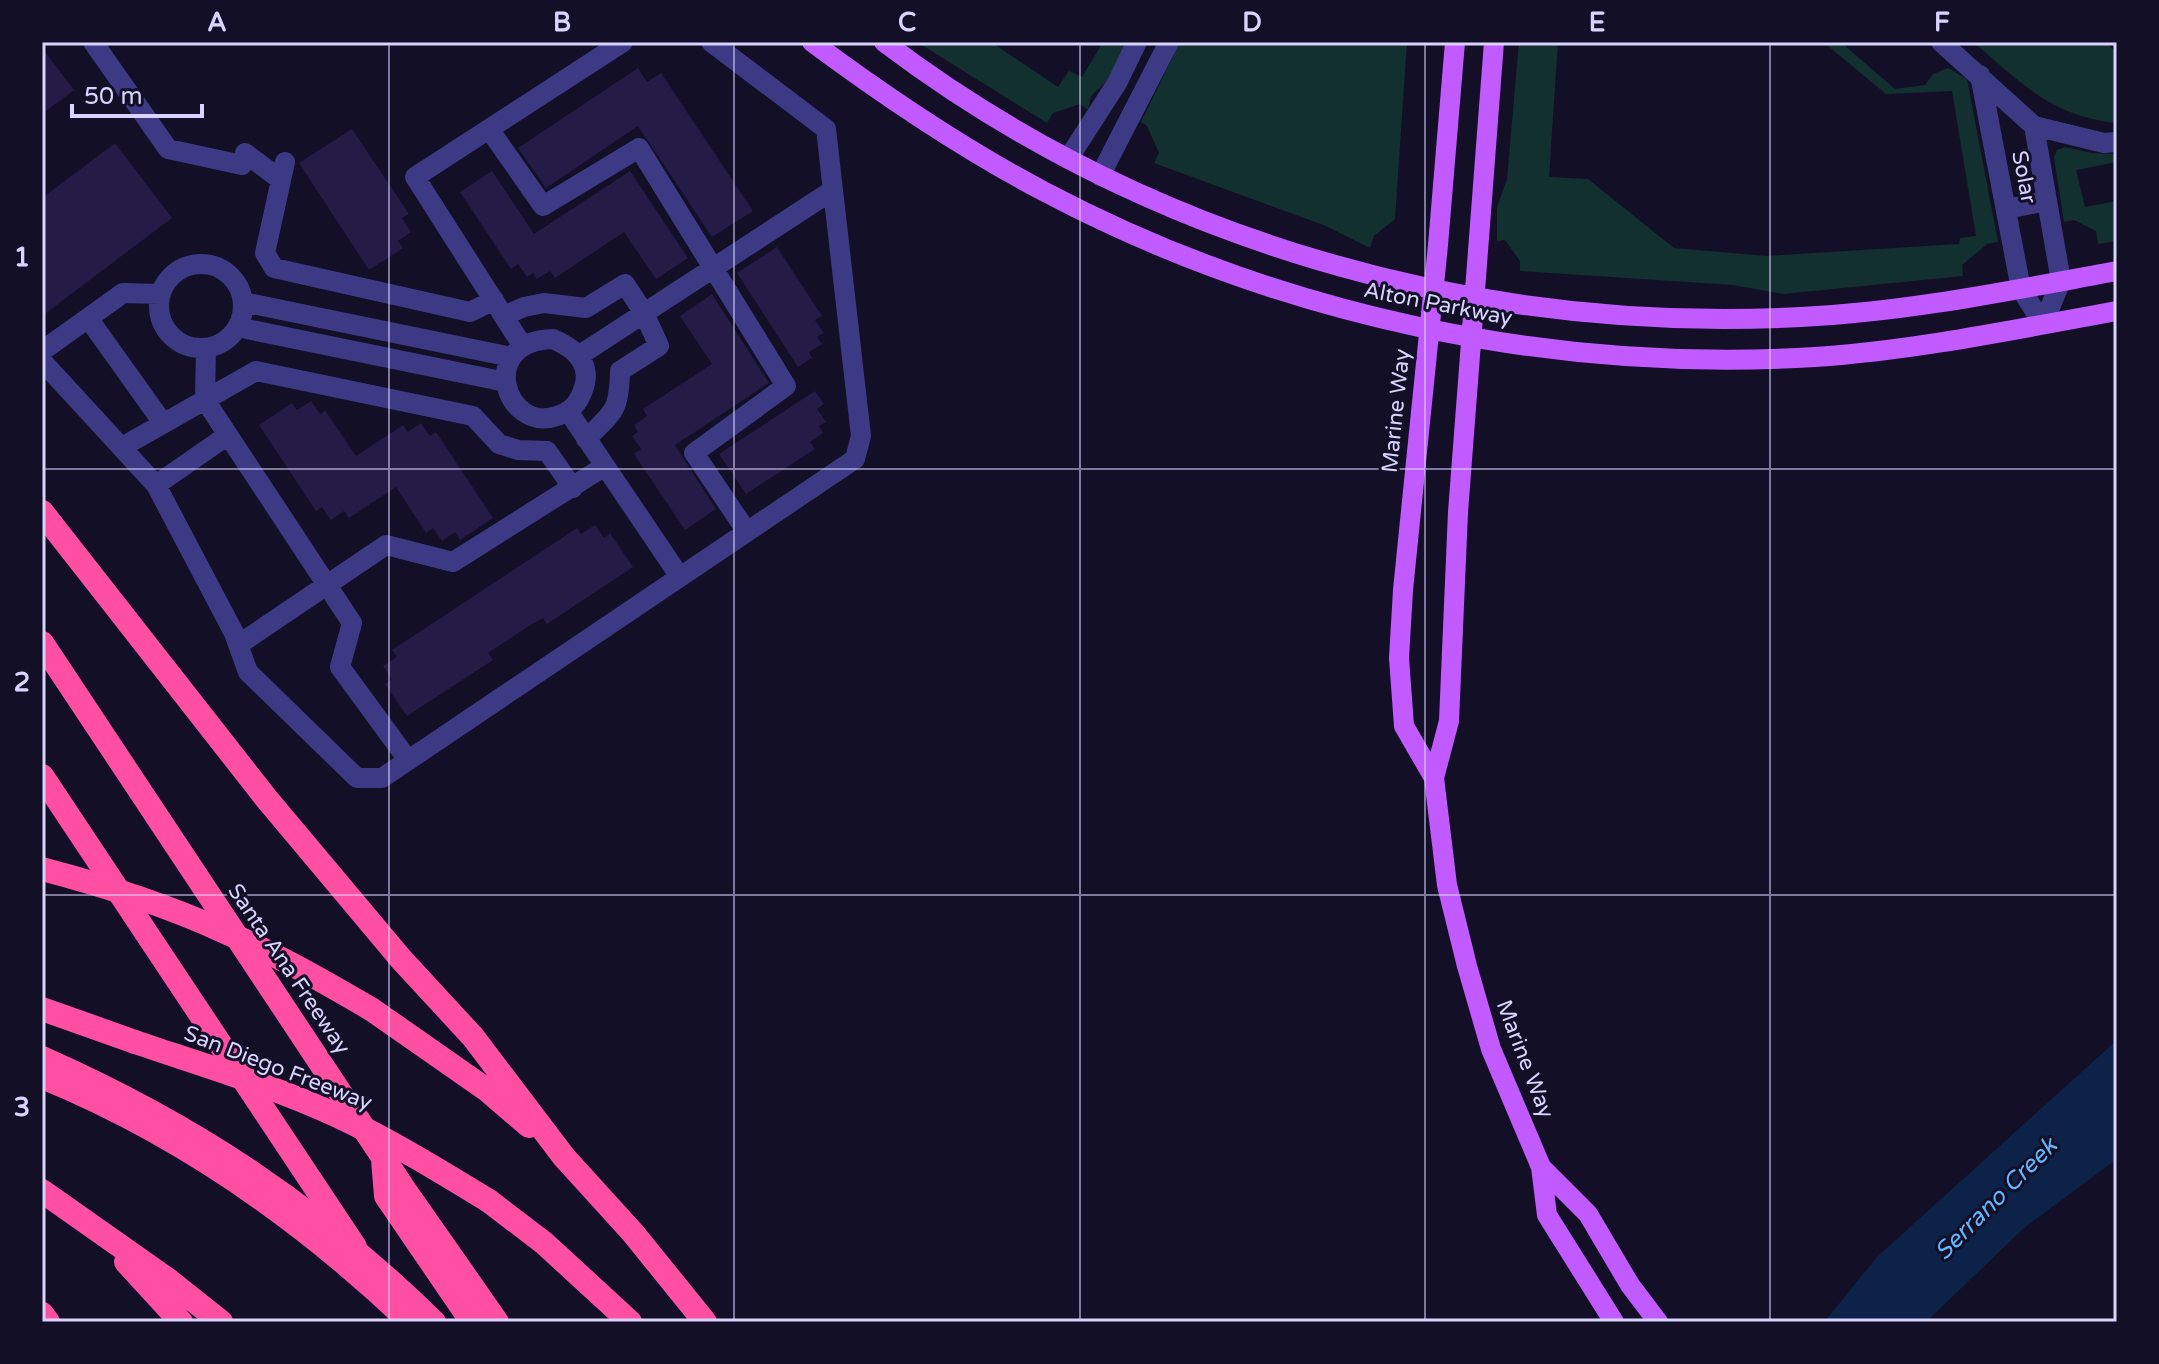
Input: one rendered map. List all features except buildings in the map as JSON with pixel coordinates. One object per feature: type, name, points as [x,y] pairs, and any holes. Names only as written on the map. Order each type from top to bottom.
[{"type":"highway","points":[[42,512],[266,798],[401,959],[473,1037],[564,1157],[633,1233],[705,1322]]},
{"type":"highway","name":"Santa Ana Freeway","points":[[42,643],[382,1157],[497,1322]]},
{"type":"highway","points":[[42,776],[408,1322]]},
{"type":"highway","points":[[42,869],[139,899],[222,930],[297,966],[371,1009],[487,1090],[564,1157]]},
{"type":"highway","name":"San Diego Freeway","points":[[42,1009],[255,1083],[336,1116],[425,1162],[489,1201],[544,1243],[630,1322]]},
{"type":"highway","points":[[42,1058],[180,1126],[235,1160],[297,1202],[353,1247],[434,1322]]},
{"type":"highway","points":[[42,1077],[141,1126],[241,1184],[297,1224],[408,1322]]},
{"type":"highway","points":[[382,1157],[386,1196],[472,1322]]},
{"type":"highway","points":[[42,1191],[89,1222],[221,1322]]},
{"type":"highway","points":[[89,1222],[181,1322]]},
{"type":"highway","points":[[42,1314],[48,1322]]},
{"type":"main road","name":"Alton Parkway","points":[[812,42],[974,152],[1092,216],[1221,271],[1354,312],[1428,329],[1548,348],[1635,357],[1753,359],[1814,357],[1907,347],[2117,311]]},
{"type":"main road","name":"Alton Parkway","points":[[884,42],[982,111],[1100,176],[1167,207],[1255,241],[1433,291],[1616,315],[1723,320],[1868,312],[2117,271]]},
{"type":"main road","name":"Marine Way","points":[[1434,778],[1404,726],[1399,658],[1455,42]]},
{"type":"main road","name":"Marine Way","points":[[1494,42],[1457,526],[1449,721],[1434,778],[1447,885],[1491,1049],[1541,1167],[1547,1215],[1614,1322]]},
{"type":"main road","name":"Marine Way","points":[[1541,1167],[1588,1214],[1630,1285],[1658,1322]]},
{"type":"street","points":[[93,42],[168,149],[244,159],[283,171],[265,253],[274,268],[470,312],[544,303],[586,308],[625,284],[644,313],[659,346],[620,371],[619,398],[614,412],[586,439]]},
{"type":"street","points":[[517,351],[499,308],[415,177],[623,42]]},
{"type":"street","points":[[42,361],[156,485],[238,645],[248,672],[357,778],[382,778],[855,459],[861,436],[826,129],[711,42]]},
{"type":"street","points":[[1068,159],[1117,83],[1137,42]]},
{"type":"street","points":[[1100,176],[1169,42]]},
{"type":"street","points":[[1941,42],[2034,126],[2104,143],[2117,142]]},
{"type":"street","name":"Solar","points":[[1980,75],[2021,289]]},
{"type":"street","points":[[1117,83],[1141,95]]},
{"type":"street","name":"Solar","points":[[2034,126],[2061,281]]},
{"type":"street","points":[[489,129],[543,206],[639,148],[786,386],[694,453],[747,532]]},
{"type":"street","points":[[580,355],[833,190]]},
{"type":"street","points":[[2006,209],[2047,201]]},
{"type":"street","points":[[199,263],[221,267],[238,286],[243,302],[242,318],[237,327],[221,343],[206,348],[189,346],[175,339],[164,326],[159,311],[161,294],[169,280],[181,270],[199,263]]},
{"type":"street","points":[[2043,324],[2061,281]]},
{"type":"street","points":[[2021,289],[2043,324]]},
{"type":"street","points":[[42,351],[123,293],[161,294]]},
{"type":"street","points":[[243,302],[517,351]]},
{"type":"street","points":[[88,318],[163,423]]},
{"type":"street","points":[[237,327],[506,382]]},
{"type":"street","points":[[553,339],[580,355],[585,370],[585,386],[579,400],[568,411],[554,418],[538,418],[524,412],[512,401],[506,371],[517,351],[537,340],[553,339]]},
{"type":"street","points":[[206,348],[205,400],[352,623],[340,667],[408,760]]},
{"type":"street","points":[[122,447],[256,371],[473,416],[499,444],[518,450],[547,451],[573,488]]},
{"type":"street","points":[[568,411],[680,577]]},
{"type":"street","points":[[156,485],[228,435]]},
{"type":"street","points":[[238,645],[386,545],[453,562],[605,466]]},
{"type":"path","points":[[1403,363],[1404,345]]},
{"type":"path","points":[[1394,365],[1413,365]]},
{"type":"green space","points":[[917,42],[991,42],[1058,87],[1069,71],[1082,77],[1103,42],[1128,42],[1109,79],[1091,96],[1088,110],[1080,104],[1053,113],[1047,123]]},
{"type":"green space","points":[[1180,42],[1407,42],[1395,219],[1374,236],[1370,248],[1326,226],[1154,163],[1159,153],[1147,126],[1141,122]]},
{"type":"green space","points":[[1519,42],[1558,42],[1549,177],[1588,179],[1674,248],[1766,256],[1959,244],[1960,238],[1976,236],[1952,91],[1886,94],[1828,46],[1831,42],[1846,42],[1844,45],[1895,89],[1925,85],[1933,74],[1948,68],[1967,79],[1998,242],[1987,244],[1962,265],[1963,276],[1783,294],[1733,285],[1520,271],[1520,261],[1505,240],[1497,241],[1497,207],[1507,179]]},
{"type":"green space","points":[[1973,42],[2104,42],[2117,52],[2117,123],[2073,113],[2055,105],[2022,84]]},
{"type":"green space","points":[[2065,147],[2117,154],[2117,162],[2076,170],[2085,207],[2117,201],[2117,241],[2098,244],[2096,231],[2074,220],[2064,222],[2054,158],[2057,150]]},
{"type":"water","name":"Serrano Creek","points":[[2117,1040],[2117,1159],[2024,1228],[1926,1322],[1824,1322],[1878,1256]]}]
